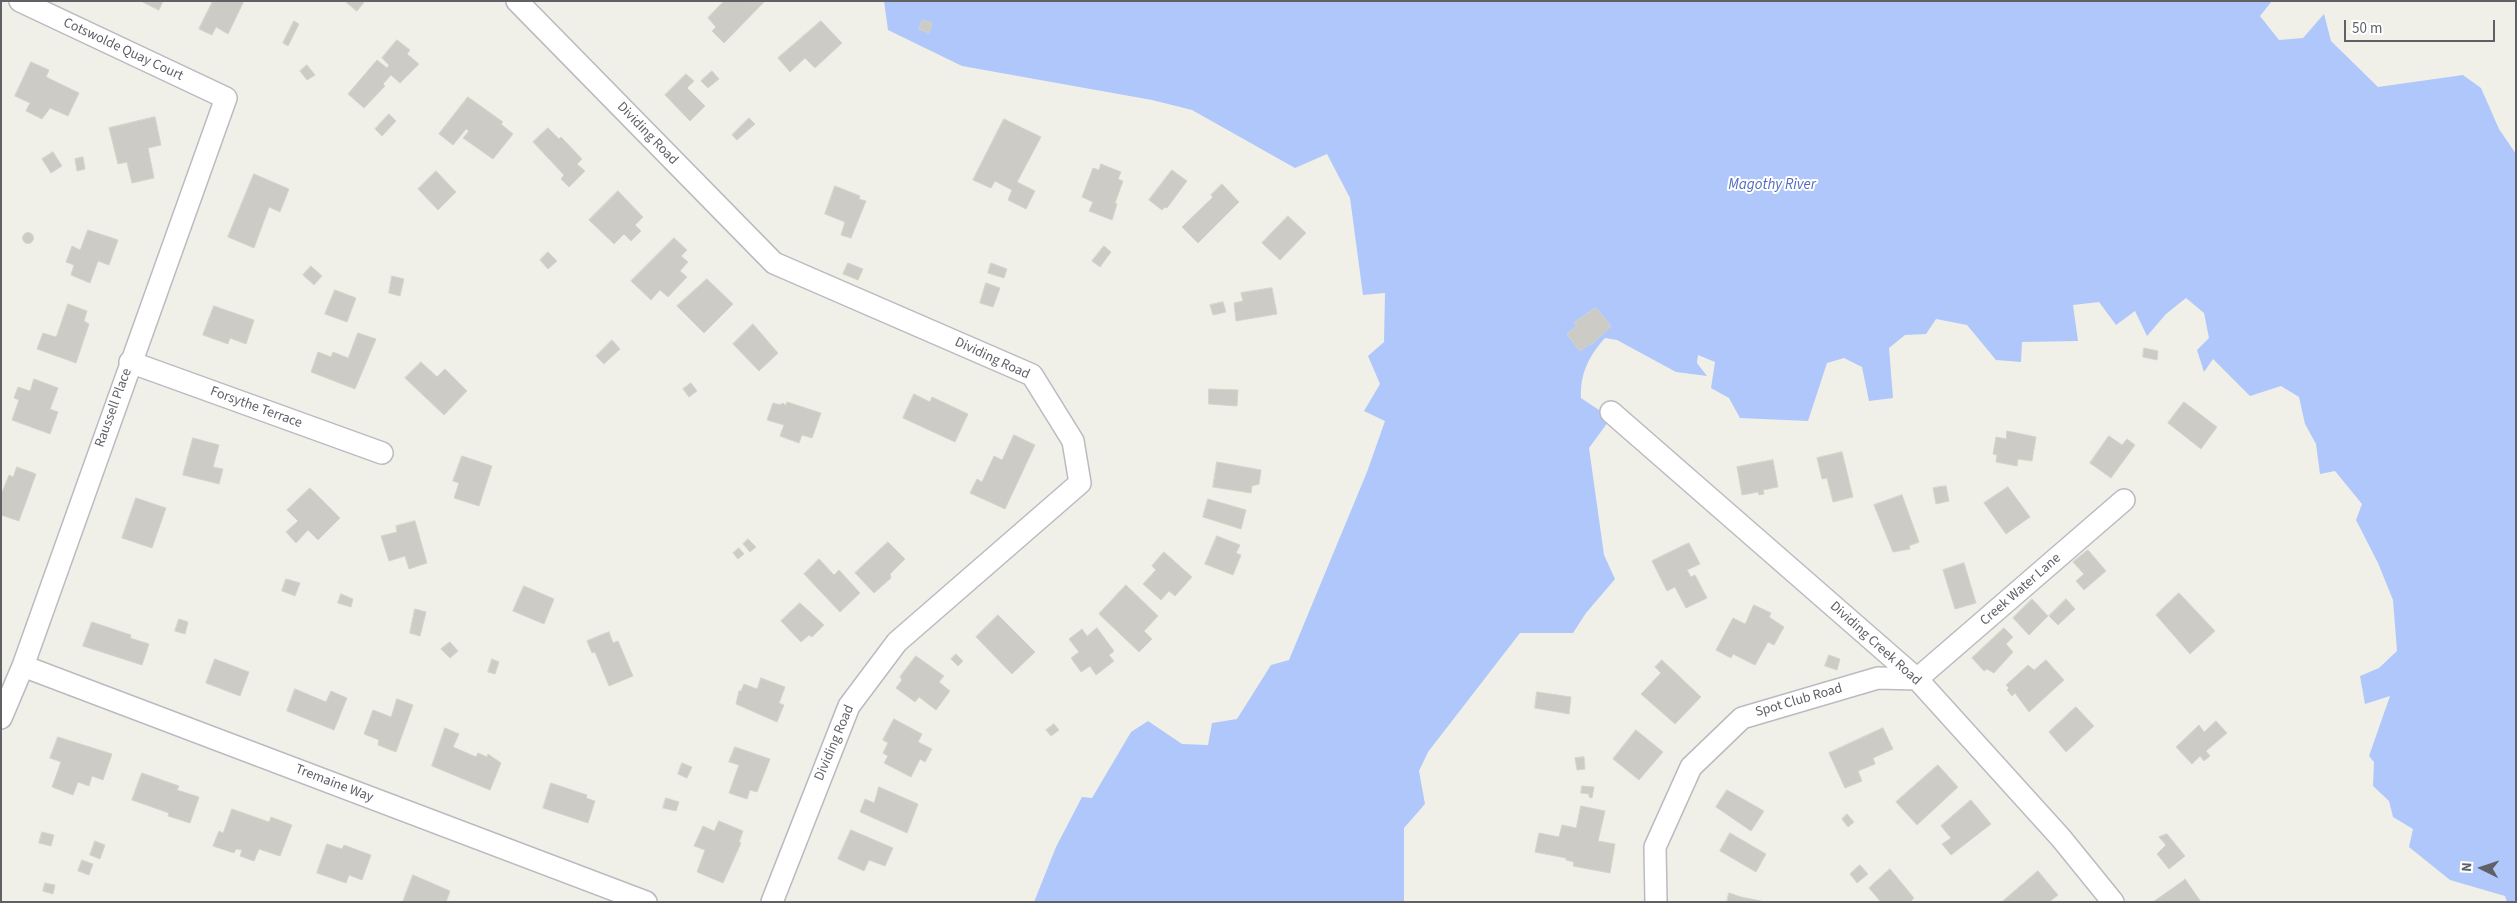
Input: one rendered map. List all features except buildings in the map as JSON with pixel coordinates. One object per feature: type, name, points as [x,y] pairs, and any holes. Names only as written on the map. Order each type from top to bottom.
[{"type":"street","name":"Cotswolde Quay Court","points":[[20,1],[226,98]]},
{"type":"street","name":"Dividing Road","points":[[516,1],[774,263],[1032,374],[1073,441],[1080,483],[897,642],[849,706],[772,902]]},
{"type":"street","name":"Raussell Place","points":[[1,718],[23,666],[130,362],[226,98]]},
{"type":"street","name":"Forsythe Terrace","points":[[130,362],[382,453]]},
{"type":"street","name":"Dividing Creek Road","points":[[1611,412],[1917,679],[2061,838],[2113,902]]},
{"type":"street","name":"Creek Water Lane","points":[[1917,679],[2124,500]]},
{"type":"street","name":"Tremaine Way","points":[[23,666],[646,902]]},
{"type":"street","name":"Spot Club Road","points":[[1656,902],[1655,847],[1691,767],[1742,718],[1878,678],[1917,679]]},
{"type":"water","name":"Magothy River","points":[[884,1],[2272,1],[2260,16],[2279,40],[2303,38],[2324,14],[2331,41],[2378,87],[2463,75],[2481,88],[2499,129],[2516,154],[2516,902],[2507,902],[2505,896],[2450,880],[2409,847],[2413,829],[2393,817],[2389,801],[2373,786],[2374,762],[2369,756],[2390,696],[2365,704],[2360,676],[2379,668],[2397,651],[2393,600],[2378,563],[2356,520],[2362,504],[2335,471],[2320,474],[2316,444],[2305,424],[2299,397],[2281,386],[2250,396],[2213,359],[2204,372],[2197,350],[2209,338],[2204,313],[2186,298],[2166,314],[2147,336],[2135,311],[2116,325],[2099,302],[2073,305],[2078,341],[2022,342],[2021,362],[1996,360],[1967,325],[1936,319],[1926,334],[1905,335],[1889,348],[1893,398],[1869,401],[1862,367],[1844,358],[1827,363],[1808,421],[1740,418],[1729,398],[1711,388],[1715,362],[1698,355],[1697,363],[1707,376],[1676,372],[1617,340],[1605,338],[1594,351],[1587,365],[1582,381],[1581,398],[1611,418],[1589,448],[1604,555],[1615,579],[1586,613],[1573,633],[1520,633],[1428,752],[1419,771],[1425,804],[1404,828],[1404,902],[1034,902],[1056,847],[1082,797],[1092,798],[1131,732],[1148,721],[1182,744],[1208,745],[1212,723],[1237,719],[1271,665],[1289,660],[1367,472],[1385,421],[1364,411],[1380,384],[1368,356],[1384,342],[1385,293],[1363,295],[1350,198],[1327,154],[1295,168],[1192,110],[1152,100],[962,66],[888,30]]}]
